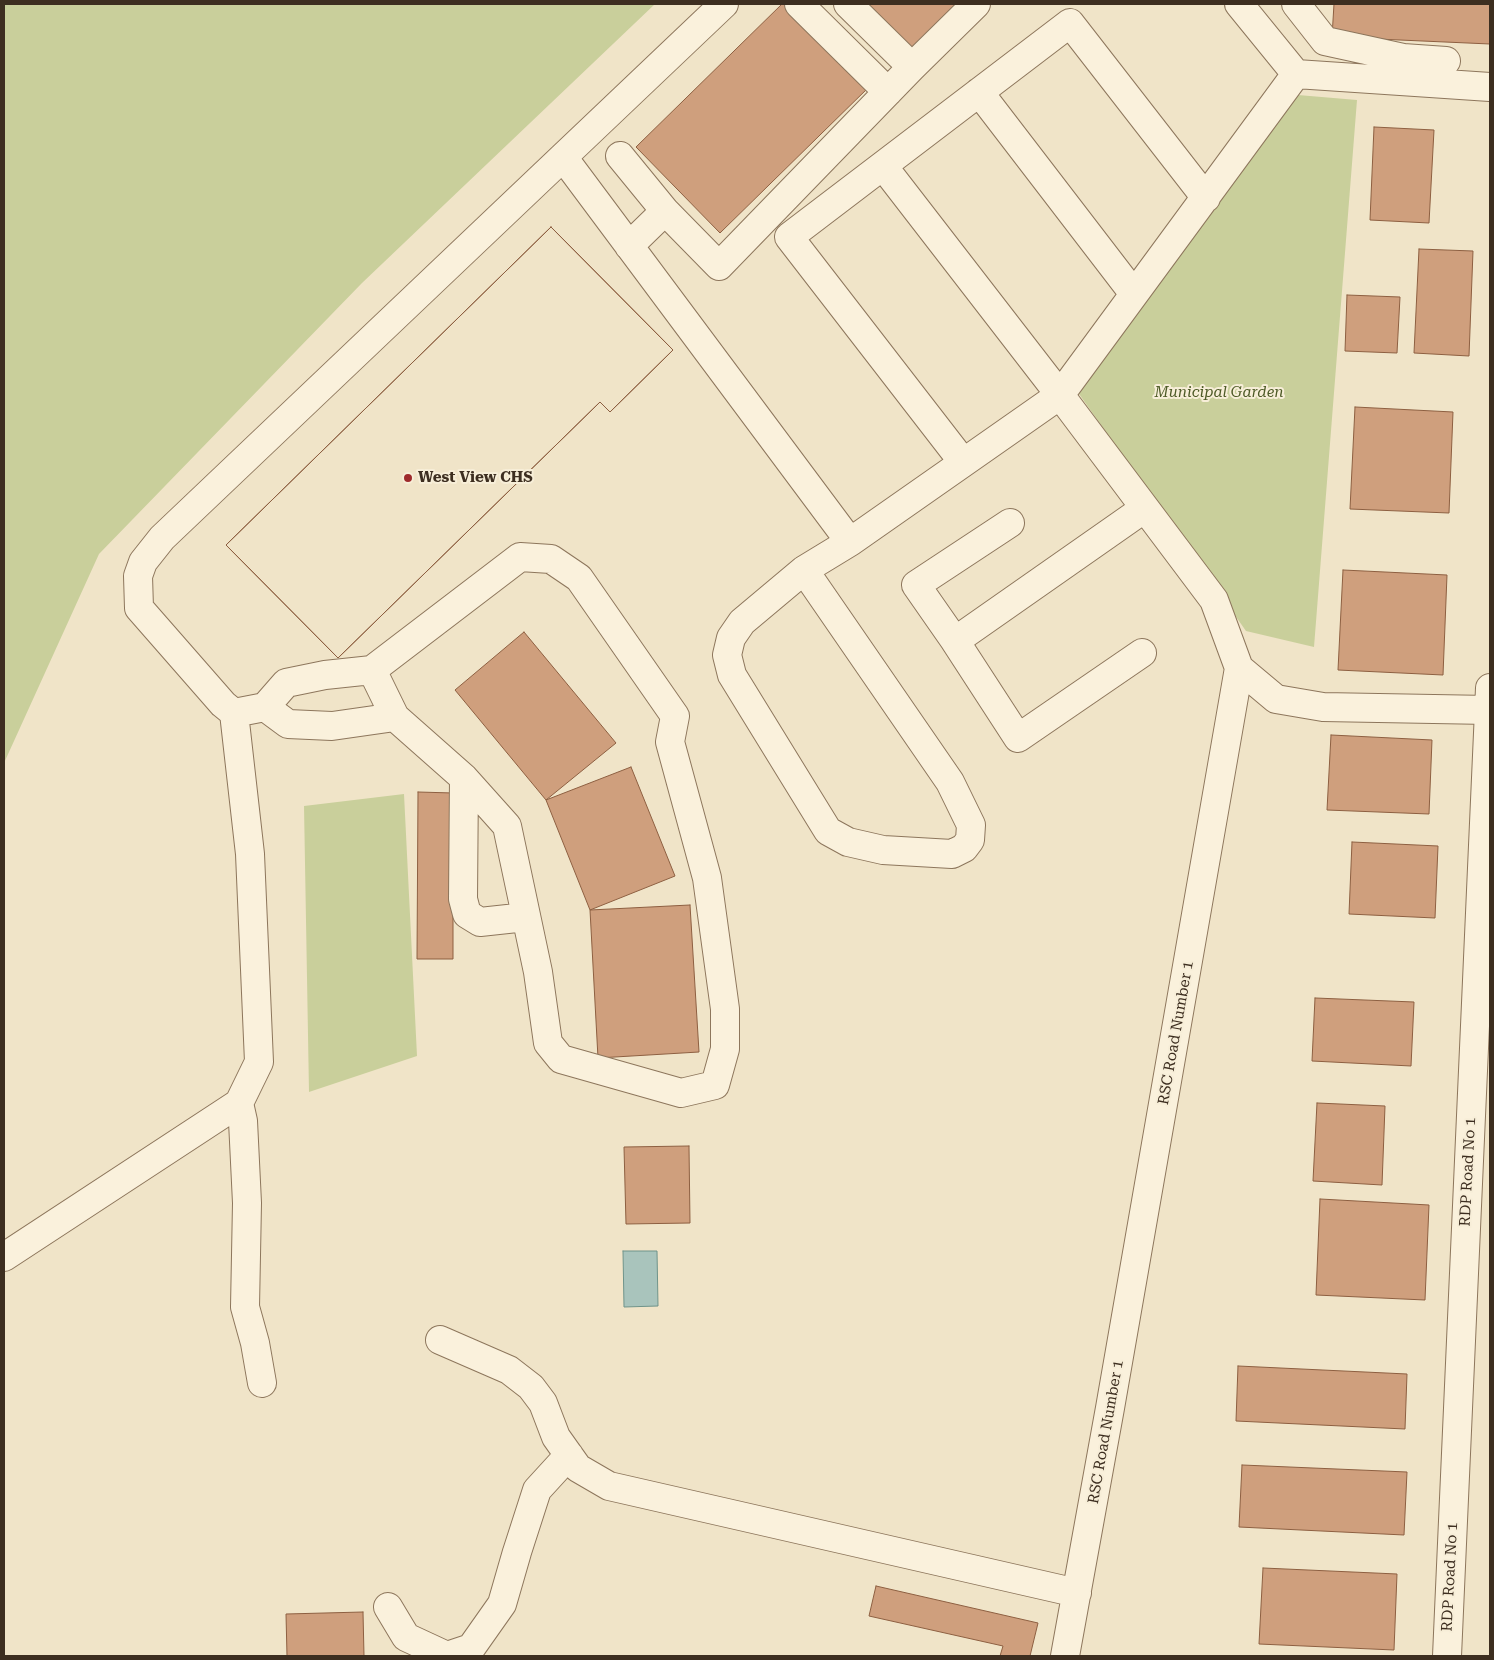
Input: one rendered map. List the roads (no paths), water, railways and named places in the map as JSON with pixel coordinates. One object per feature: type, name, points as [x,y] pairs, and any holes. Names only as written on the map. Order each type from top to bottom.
[{"type":"street","points":[[4,1257],[240,1103],[259,1062],[250,854],[234,713],[223,704],[139,608],[138,576],[143,562],[162,538],[724,4]]},
{"type":"street","points":[[799,4],[888,92]]},
{"type":"street","points":[[848,4],[912,67]]},
{"type":"street","points":[[620,156],[665,211],[719,266],[912,67],[976,4]]},
{"type":"street","points":[[1239,4],[1296,74],[1490,86]]},
{"type":"street","points":[[1296,4],[1325,41],[1402,58],[1446,61]]},
{"type":"street","points":[[963,462],[789,237],[1070,23],[1206,198]]},
{"type":"street","points":[[804,570],[950,782],[971,825],[970,840],[964,848],[952,854],[883,850],[848,842],[828,831],[732,675],[727,655],[731,638],[742,622],[804,570],[850,542],[1060,395],[1296,74]]},
{"type":"street","points":[[979,92],[1134,294]]},
{"type":"street","points":[[563,157],[850,542]]},
{"type":"street","points":[[882,166],[1060,395],[1214,600],[1239,668],[1276,699],[1323,707],[1490,699]]},
{"type":"street","points":[[629,246],[665,211]]},
{"type":"street","points":[[955,641],[1145,508]]},
{"type":"street","points":[[1010,523],[916,585],[1018,738],[1142,653]]},
{"type":"street","points":[[234,713],[265,707],[286,683],[325,675],[372,670],[520,557],[551,559],[579,578],[675,716],[670,742],[707,878],[725,1009],[725,1049],[715,1085],[681,1093],[561,1059],[548,1043],[538,972],[507,826],[464,778],[395,717],[372,670]]},
{"type":"street","name":"RSC Road Number 1","points":[[1065,1656],[1239,668]]},
{"type":"street","name":"RDP Road No 1","points":[[1447,1656],[1487,838],[1490,699]]},
{"type":"street","points":[[265,707],[288,724],[332,726],[395,717]]},
{"type":"street","points":[[464,778],[463,899],[467,914],[480,922],[526,917]]},
{"type":"street","points":[[240,1103],[243,1121],[246,1203],[244,1307],[255,1343],[262,1383]]},
{"type":"street","points":[[440,1340],[509,1370],[532,1387],[543,1403],[556,1437],[578,1468],[609,1486],[1077,1593]]},
{"type":"street","points":[[388,1607],[406,1637],[447,1656],[472,1648],[502,1604],[537,1490],[569,1455]]},
{"type":"water","points":[[623,1251],[657,1251],[658,1306],[624,1307]]},
{"type":"place","name":"West View CHS","points":[[408,478]]},
{"type":"park label","name":"Municipal Garden","points":[[1219,393]]}]
